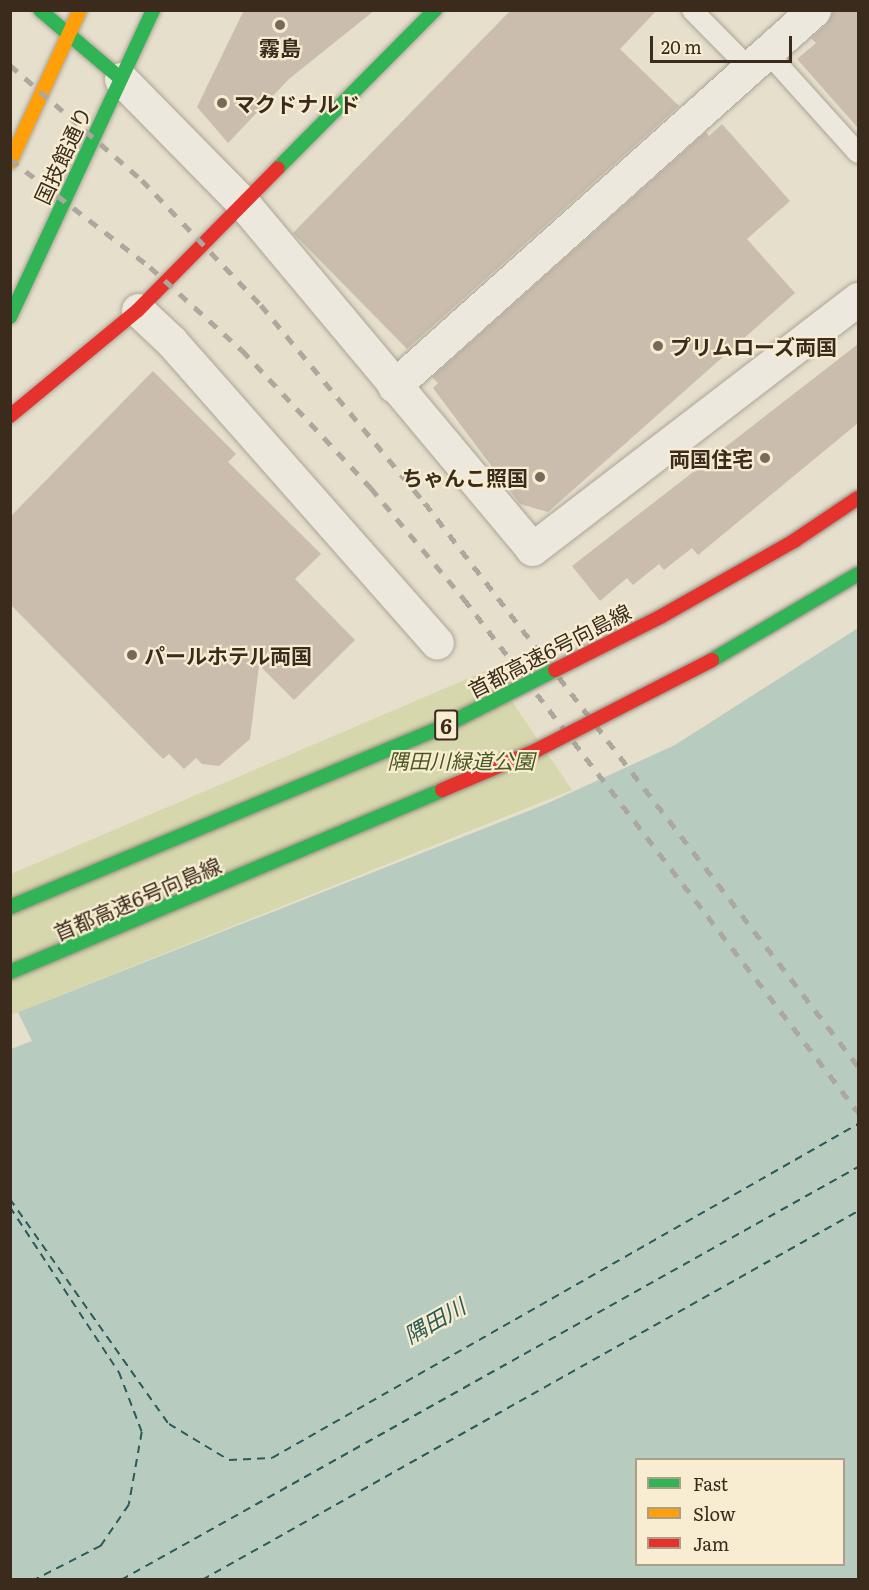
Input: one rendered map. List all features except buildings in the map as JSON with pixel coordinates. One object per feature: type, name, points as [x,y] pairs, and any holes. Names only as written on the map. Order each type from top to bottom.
[{"type":"main road","points":[[40,10],[121,79]]},
{"type":"main road","name":"国技館通り","points":[[10,162],[80,10]]},
{"type":"main road","name":"国技館通り","points":[[11,312],[153,10]]},
{"type":"main road","points":[[10,416],[138,310],[435,10]]},
{"type":"main road","name":"首都高速6号向島線","points":[[10,907],[442,727],[662,616],[794,541],[858,498]]},
{"type":"main road","name":"首都高速6号向島線","points":[[10,972],[537,750],[716,658],[858,574]]},
{"type":"street","points":[[394,386],[814,10]]},
{"type":"street","points":[[121,79],[244,204],[532,549],[858,299]]},
{"type":"street","points":[[138,310],[171,341],[437,643]]},
{"type":"lane","points":[[692,10],[758,60],[858,153]]},
{"type":"green space","name":"隅田川緑道公園","points":[[490,669],[572,790],[11,1015],[11,874]]},
{"type":"water","name":"隅田川","points":[[858,628],[858,1579],[11,1580],[11,1015],[546,804],[675,745]]},
{"type":"pier","points":[[18,1012],[32,1041],[11,1049],[11,1015]]},
{"type":"ferry route","points":[[10,1199],[169,1424],[229,1460],[272,1458],[858,1124]]},
{"type":"ferry route","points":[[121,1580],[858,1167]]},
{"type":"ferry route","points":[[10,1207],[119,1372],[142,1432],[129,1505],[101,1546],[35,1580]]},
{"type":"ferry route","points":[[202,1580],[858,1211]]},
{"type":"railway","points":[[10,65],[142,180],[261,305],[425,503],[858,1066]]},
{"type":"railway","points":[[10,159],[150,267],[242,350],[371,488],[464,599],[858,1112]]},
{"type":"traffic: fast","points":[[40,10],[121,79]]},
{"type":"traffic: fast","points":[[10,317],[153,10]]},
{"type":"traffic: fast","points":[[278,168],[435,10]]},
{"type":"traffic: fast","points":[[712,660],[858,574]]},
{"type":"traffic: fast","points":[[10,907],[442,727],[555,670]]},
{"type":"traffic: fast","points":[[10,972],[442,790]]},
{"type":"traffic: slow","points":[[10,162],[80,10]]},
{"type":"traffic: jam","points":[[10,416],[138,310],[278,168]]},
{"type":"traffic: jam","points":[[555,670],[662,616],[794,541],[858,498]]},
{"type":"traffic: jam","points":[[442,790],[537,750],[712,660]]},
{"type":"place","name":"霧島","points":[[280,25]]},
{"type":"place","name":"マクドナルド","points":[[222,103]]},
{"type":"place","name":"プリムローズ両国","points":[[658,346]]},
{"type":"place","name":"両国住宅","points":[[765,458]]},
{"type":"place","name":"ちゃんこ照国","points":[[540,477]]},
{"type":"place","name":"パールホテル両国","points":[[132,655]]}]
